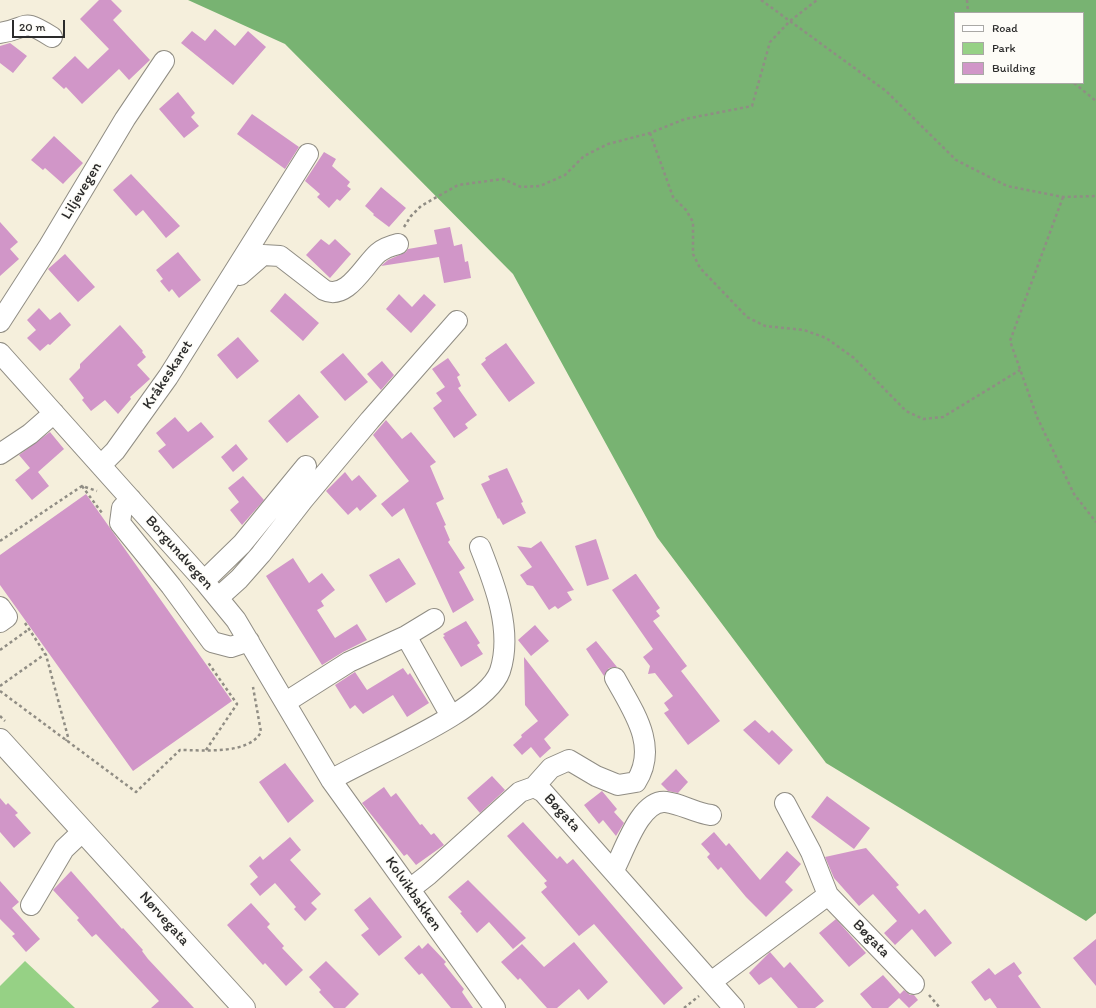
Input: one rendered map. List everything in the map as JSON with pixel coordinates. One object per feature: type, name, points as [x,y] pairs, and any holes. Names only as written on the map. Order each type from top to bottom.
[{"type":"main road","name":"Nørvegata","points":[[0,740],[244,1008]]},
{"type":"street","points":[[0,33],[26,24],[32,25],[52,37]]},
{"type":"street","name":"Liljevegen","points":[[0,322],[10,304],[49,246],[125,119],[164,61]]},
{"type":"street","name":"Kråkeskaret","points":[[101,465],[115,451],[155,395],[308,154]]},
{"type":"street","name":"Kråkeskaret","points":[[229,280],[242,274],[263,255],[293,205]]},
{"type":"street","points":[[263,255],[280,256],[324,290],[330,293],[337,293],[360,275],[377,254],[385,248],[398,244]]},
{"type":"street","name":"Borgundvegen","points":[[0,353],[219,597],[239,579],[261,554],[303,500],[370,420],[457,321]]},
{"type":"street","points":[[0,454],[30,434],[54,413]]},
{"type":"street","points":[[204,581],[242,544],[306,466]]},
{"type":"street","points":[[131,499],[122,508],[120,523],[171,586],[212,642],[231,647],[249,641]]},
{"type":"street","points":[[331,780],[452,716],[476,700],[488,688],[500,672],[503,655],[504,634],[499,603],[480,548]]},
{"type":"street","name":"Kolvikbakken","points":[[219,597],[249,641],[331,780],[495,1008]]},
{"type":"street","points":[[0,607],[7,617],[0,622]]},
{"type":"street","points":[[286,702],[348,662],[406,636],[434,619]]},
{"type":"street","points":[[406,636],[452,716]]},
{"type":"street","name":"Bøgata","points":[[615,678],[636,717],[643,736],[646,752],[644,770],[636,782],[618,785],[596,776],[569,760],[552,768],[534,787],[543,792],[614,870],[734,1008]]},
{"type":"street","points":[[410,889],[428,875],[520,792],[534,787]]},
{"type":"street","points":[[614,870],[634,827],[652,806],[664,802],[699,813],[711,815]]},
{"type":"street","name":"Bøgata","points":[[785,803],[811,852],[828,895],[914,984]]},
{"type":"street","points":[[31,905],[64,849],[83,831]]},
{"type":"street","points":[[711,982],[828,895]]},
{"type":"path","points":[[761,0],[886,91],[956,160],[1007,186],[1063,197],[1096,195]]},
{"type":"path","points":[[398,244],[411,216],[421,206],[458,185],[503,179],[521,187],[540,186],[565,175],[584,156],[608,144],[650,133],[685,119],[752,106],[770,42],[790,21],[817,0]]},
{"type":"path","points":[[967,0],[968,12]]},
{"type":"path","points":[[1075,84],[1096,101]]},
{"type":"path","points":[[650,133],[673,197],[686,210],[693,222],[693,254],[700,268],[748,317],[765,326],[804,330],[826,338],[854,358],[906,411],[923,419],[943,417],[1020,370]]},
{"type":"path","points":[[1063,197],[1010,341],[1037,417],[1074,494],[1096,522]]},
{"type":"path","points":[[82,486],[98,492]]},
{"type":"path","points":[[82,486],[105,518]]},
{"type":"path","points":[[0,541],[82,486]]},
{"type":"path","points":[[0,650],[29,629],[45,654],[68,736],[66,741]]},
{"type":"path","points":[[0,686],[45,654]]},
{"type":"path","points":[[0,691],[136,792],[180,750],[235,749],[254,742],[259,737],[261,732],[252,680]]},
{"type":"green space","points":[[188,0],[1096,0],[1096,913],[1086,921],[826,763],[657,537],[513,274],[285,44]]},
{"type":"green space","points":[[25,961],[75,1008],[0,1008],[0,986]]},
{"type":"building","points":[[99,0],[111,0],[122,11],[113,20],[150,60],[129,80],[119,69],[82,104],[66,87],[64,89],[52,78],[75,56],[88,69],[109,49],[80,19]]},
{"type":"building","points":[[215,29],[235,46],[248,31],[266,47],[233,85],[181,43],[192,31],[205,41]]},
{"type":"building","points":[[10,43],[27,56],[13,73],[0,63],[0,46]]},
{"type":"building","points":[[178,92],[195,113],[191,117],[199,126],[184,138],[159,109]]},
{"type":"building","points":[[252,114],[299,147],[285,169],[237,134]]},
{"type":"building","points":[[54,136],[83,163],[63,184],[45,168],[43,170],[31,160]]},
{"type":"building","points":[[324,152],[336,159],[332,166],[350,182],[347,186],[351,189],[340,201],[337,199],[329,208],[317,197],[320,194],[305,181]]},
{"type":"building","points":[[131,174],[180,226],[166,238],[143,210],[136,216],[113,190]]},
{"type":"building","points":[[381,187],[406,208],[389,227],[373,215],[374,214],[365,206]]},
{"type":"building","points":[[0,222],[18,242],[10,249],[19,259],[0,276]]},
{"type":"building","points":[[450,227],[454,246],[462,244],[465,262],[468,261],[471,278],[444,283],[439,257],[381,266],[388,260],[406,252],[408,249],[437,244],[434,230]]},
{"type":"building","points":[[321,239],[329,245],[335,239],[351,254],[330,278],[306,255]]},
{"type":"building","points":[[178,252],[201,280],[179,298],[172,289],[169,292],[160,281],[163,279],[156,270]]},
{"type":"building","points":[[65,254],[95,287],[78,302],[48,269]]},
{"type":"building","points":[[285,293],[319,323],[303,341],[270,311]]},
{"type":"building","points":[[399,294],[412,307],[424,294],[436,305],[411,333],[386,309]]},
{"type":"building","points":[[39,308],[50,320],[60,312],[71,325],[50,345],[48,344],[40,351],[27,338],[36,330],[27,320]]},
{"type":"building","points":[[120,325],[143,351],[142,352],[146,357],[137,365],[150,379],[130,397],[131,399],[118,414],[105,400],[91,411],[82,400],[84,398],[69,379],[80,368],[80,364]]},
{"type":"building","points":[[238,337],[259,361],[237,379],[217,355]]},
{"type":"building","points":[[506,343],[535,383],[509,402],[481,364],[486,360],[485,358]]},
{"type":"building","points":[[343,353],[368,382],[345,401],[320,372]]},
{"type":"building","points":[[448,358],[460,375],[457,377],[461,386],[458,388],[477,415],[465,424],[468,428],[454,438],[433,408],[442,401],[436,393],[445,387],[432,369]]},
{"type":"building","points":[[382,361],[394,375],[381,390],[367,374]]},
{"type":"building","points":[[299,394],[319,417],[287,443],[268,421]]},
{"type":"building","points":[[175,417],[188,432],[201,422],[214,437],[173,469],[158,451],[166,445],[156,433]]},
{"type":"building","points":[[386,420],[402,439],[411,432],[436,462],[430,466],[444,499],[436,503],[446,525],[444,526],[450,540],[448,542],[465,568],[459,572],[474,600],[453,613],[404,508],[392,517],[381,504],[409,481],[373,435]]},
{"type":"building","points":[[50,432],[64,449],[38,472],[49,486],[32,500],[15,480],[30,468],[19,455]]},
{"type":"building","points":[[236,444],[248,459],[233,472],[221,457]]},
{"type":"building","points":[[507,468],[523,502],[521,503],[526,513],[503,525],[499,518],[498,519],[481,484],[490,480],[488,476]]},
{"type":"building","points":[[345,472],[352,481],[359,475],[377,496],[360,511],[357,507],[348,515],[326,491]]},
{"type":"building","points":[[243,476],[264,500],[242,525],[230,510],[239,502],[228,488]]},
{"type":"building","points":[[86,494],[232,701],[133,771],[0,585],[0,555]]},
{"type":"building","points":[[596,539],[609,579],[587,586],[575,546]]},
{"type":"building","points":[[541,541],[574,590],[567,592],[572,600],[558,609],[555,606],[549,610],[533,586],[527,585],[520,575],[532,567],[517,546],[531,548]]},
{"type":"building","points":[[293,558],[309,583],[322,573],[335,590],[321,601],[324,606],[317,610],[335,638],[357,624],[367,640],[322,665],[266,576]]},
{"type":"building","points":[[399,558],[416,584],[386,603],[369,575]]},
{"type":"building","points":[[635,574],[660,608],[656,611],[660,616],[653,621],[687,666],[681,671],[720,721],[688,745],[664,713],[669,710],[664,703],[673,696],[655,673],[648,674],[650,666],[643,657],[653,649],[612,590]]},
{"type":"building","points":[[466,621],[480,643],[477,645],[483,654],[461,667],[443,637],[445,636],[443,634]]},
{"type":"building","points":[[535,625],[549,641],[531,656],[518,640]]},
{"type":"building","points":[[596,641],[617,667],[609,668],[604,676],[586,649]]},
{"type":"building","points":[[524,657],[569,715],[544,739],[551,748],[540,758],[531,747],[522,755],[513,745],[522,737],[521,735],[538,721],[525,705]]},
{"type":"building","points":[[403,668],[408,675],[410,673],[429,703],[407,717],[393,695],[363,714],[355,705],[350,709],[335,685],[355,672],[367,690]]},
{"type":"building","points":[[755,720],[769,733],[772,730],[793,750],[779,765],[743,730]]},
{"type":"building","points":[[285,763],[314,801],[288,823],[259,782]]},
{"type":"building","points":[[676,769],[688,782],[678,793],[668,791],[661,784]]},
{"type":"building","points":[[492,776],[505,790],[480,813],[467,798]]},
{"type":"building","points":[[384,787],[391,797],[396,793],[420,825],[422,824],[431,835],[434,833],[444,845],[416,865],[407,854],[404,856],[362,803]]},
{"type":"building","points":[[602,791],[617,809],[614,812],[624,823],[616,836],[603,820],[599,824],[584,805]]},
{"type":"building","points":[[827,796],[870,828],[854,849],[811,817]]},
{"type":"building","points":[[0,798],[6,805],[8,803],[18,813],[15,815],[31,833],[14,848],[0,832]]},
{"type":"building","points":[[523,822],[557,859],[560,856],[567,864],[573,859],[683,988],[664,1005],[594,924],[579,936],[541,892],[547,887],[544,883],[547,881],[507,836]]},
{"type":"building","points":[[714,832],[726,846],[729,843],[760,880],[787,851],[801,864],[785,882],[793,890],[766,917],[746,897],[721,867],[718,870],[707,857],[710,854],[701,844]]},
{"type":"building","points":[[290,837],[301,850],[290,860],[321,894],[311,903],[317,909],[305,921],[294,909],[296,907],[275,883],[260,896],[250,884],[258,877],[249,866],[260,856],[263,860]]},
{"type":"building","points":[[866,848],[899,885],[896,887],[919,914],[925,909],[952,943],[935,957],[912,929],[895,945],[884,933],[897,921],[873,894],[859,906],[834,878],[825,857]]},
{"type":"building","points":[[71,871],[122,929],[123,928],[143,950],[142,951],[148,959],[194,1008],[151,1008],[159,1001],[96,934],[92,937],[77,920],[79,918],[53,890]]},
{"type":"building","points":[[468,880],[526,938],[513,949],[489,922],[477,933],[460,913],[462,912],[448,897]]},
{"type":"building","points":[[0,881],[19,902],[12,908],[40,939],[26,952],[12,936],[15,934],[0,919]]},
{"type":"building","points":[[370,897],[402,937],[379,956],[361,935],[369,929],[354,910]]},
{"type":"building","points":[[251,903],[270,924],[267,927],[284,946],[282,948],[303,970],[286,986],[265,963],[263,965],[227,925]]},
{"type":"building","points":[[836,919],[866,953],[849,967],[819,933]]},
{"type":"building","points":[[1096,939],[1096,986],[1073,958]]},
{"type":"building","points":[[574,942],[608,982],[588,1000],[579,989],[557,1008],[547,1008],[520,978],[518,980],[501,962],[522,944],[544,967]]},
{"type":"building","points":[[428,943],[446,962],[444,964],[464,989],[462,992],[473,1008],[451,1008],[422,973],[419,975],[404,958],[419,945],[422,949]]},
{"type":"building","points":[[770,952],[784,968],[790,962],[824,1001],[815,1008],[798,1008],[771,977],[759,985],[749,973]]},
{"type":"building","points":[[326,961],[359,994],[345,1008],[334,1008],[319,992],[321,990],[309,977]]},
{"type":"building","points":[[1014,962],[1022,973],[1018,976],[1041,1008],[997,1008],[990,998],[985,1001],[971,982],[989,968],[995,975]]},
{"type":"building","points":[[883,975],[900,994],[904,990],[910,995],[914,995],[918,1000],[909,1008],[899,998],[888,1008],[872,1008],[860,994]]}]
